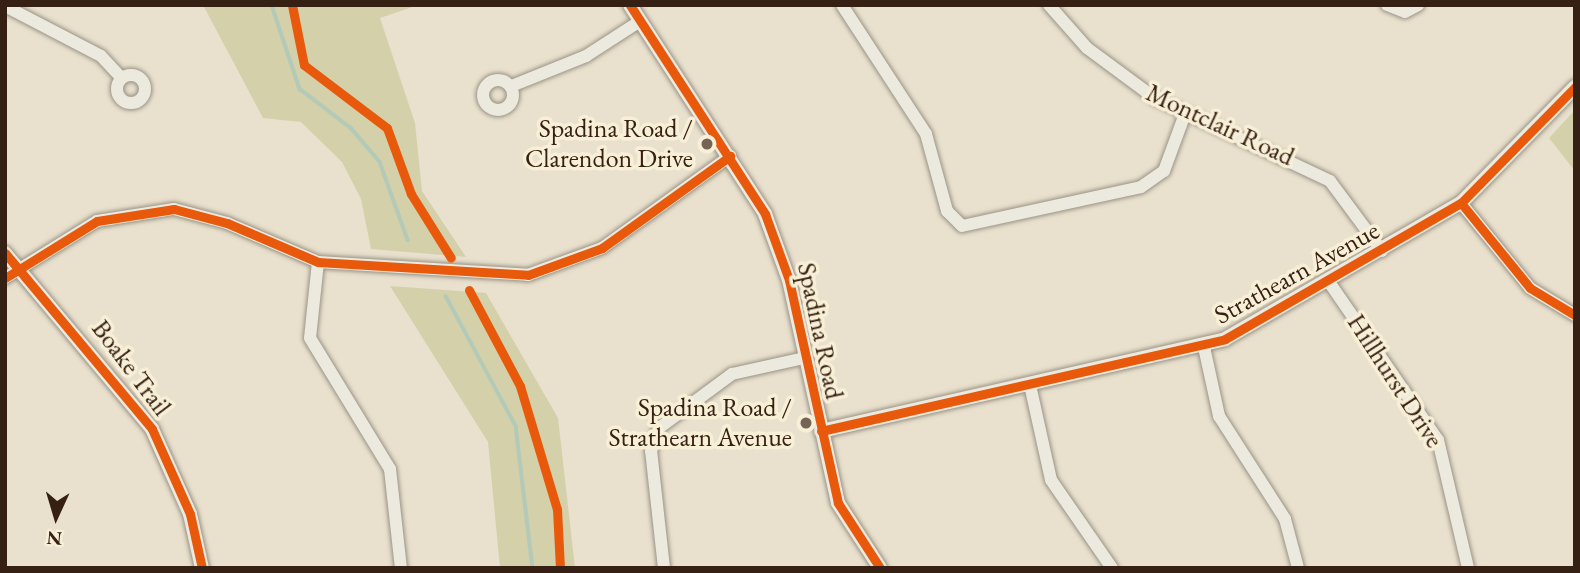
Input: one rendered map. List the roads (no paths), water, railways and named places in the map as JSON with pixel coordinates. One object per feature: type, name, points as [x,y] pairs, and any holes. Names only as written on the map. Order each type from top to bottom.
[{"type":"street","name":"Spadina Road","points":[[630,5],[730,156],[783,257],[838,503],[880,568]]},
{"type":"street","points":[[842,5],[926,134],[947,211],[961,226],[1141,187],[1164,171],[1185,114]]},
{"type":"street","name":"Montclair Road","points":[[1049,5],[1112,69],[1185,114],[1329,181],[1382,251]]},
{"type":"street","points":[[1387,5],[1405,12],[1419,5]]},
{"type":"street","points":[[5,6],[101,56],[119,75]]},
{"type":"street","points":[[514,85],[586,56],[640,21]]},
{"type":"street","name":"Strathearn Avenue","points":[[821,431],[1204,347],[1329,282],[1461,203],[1575,86]]},
{"type":"street","points":[[5,278],[97,221],[174,209],[227,223],[318,262],[488,276],[548,271],[602,248],[730,156]]},
{"type":"street","points":[[1461,203],[1531,288],[1575,315]]},
{"type":"street","name":"Boake Trail","points":[[5,253],[152,429],[190,514],[202,568]]},
{"type":"street","points":[[318,262],[310,338],[390,469],[401,568]]},
{"type":"street","name":"Hillhurst Drive","points":[[1329,282],[1438,440],[1468,568]]},
{"type":"street","points":[[1204,347],[1219,416],[1285,519],[1298,568]]},
{"type":"street","points":[[664,568],[651,451],[659,428],[732,374],[804,358]]},
{"type":"street","points":[[1030,386],[1051,480],[1112,568]]},
{"type":"waterway","points":[[272,5],[300,89],[351,128],[380,162],[408,240]]},
{"type":"waterway","points":[[446,296],[516,426],[533,568]]},
{"type":"place","name":"Spadina Road / Clarendon Drive","points":[[707,144]]},
{"type":"place","name":"Spadina Road / Strathearn Avenue","points":[[806,423]]}]
